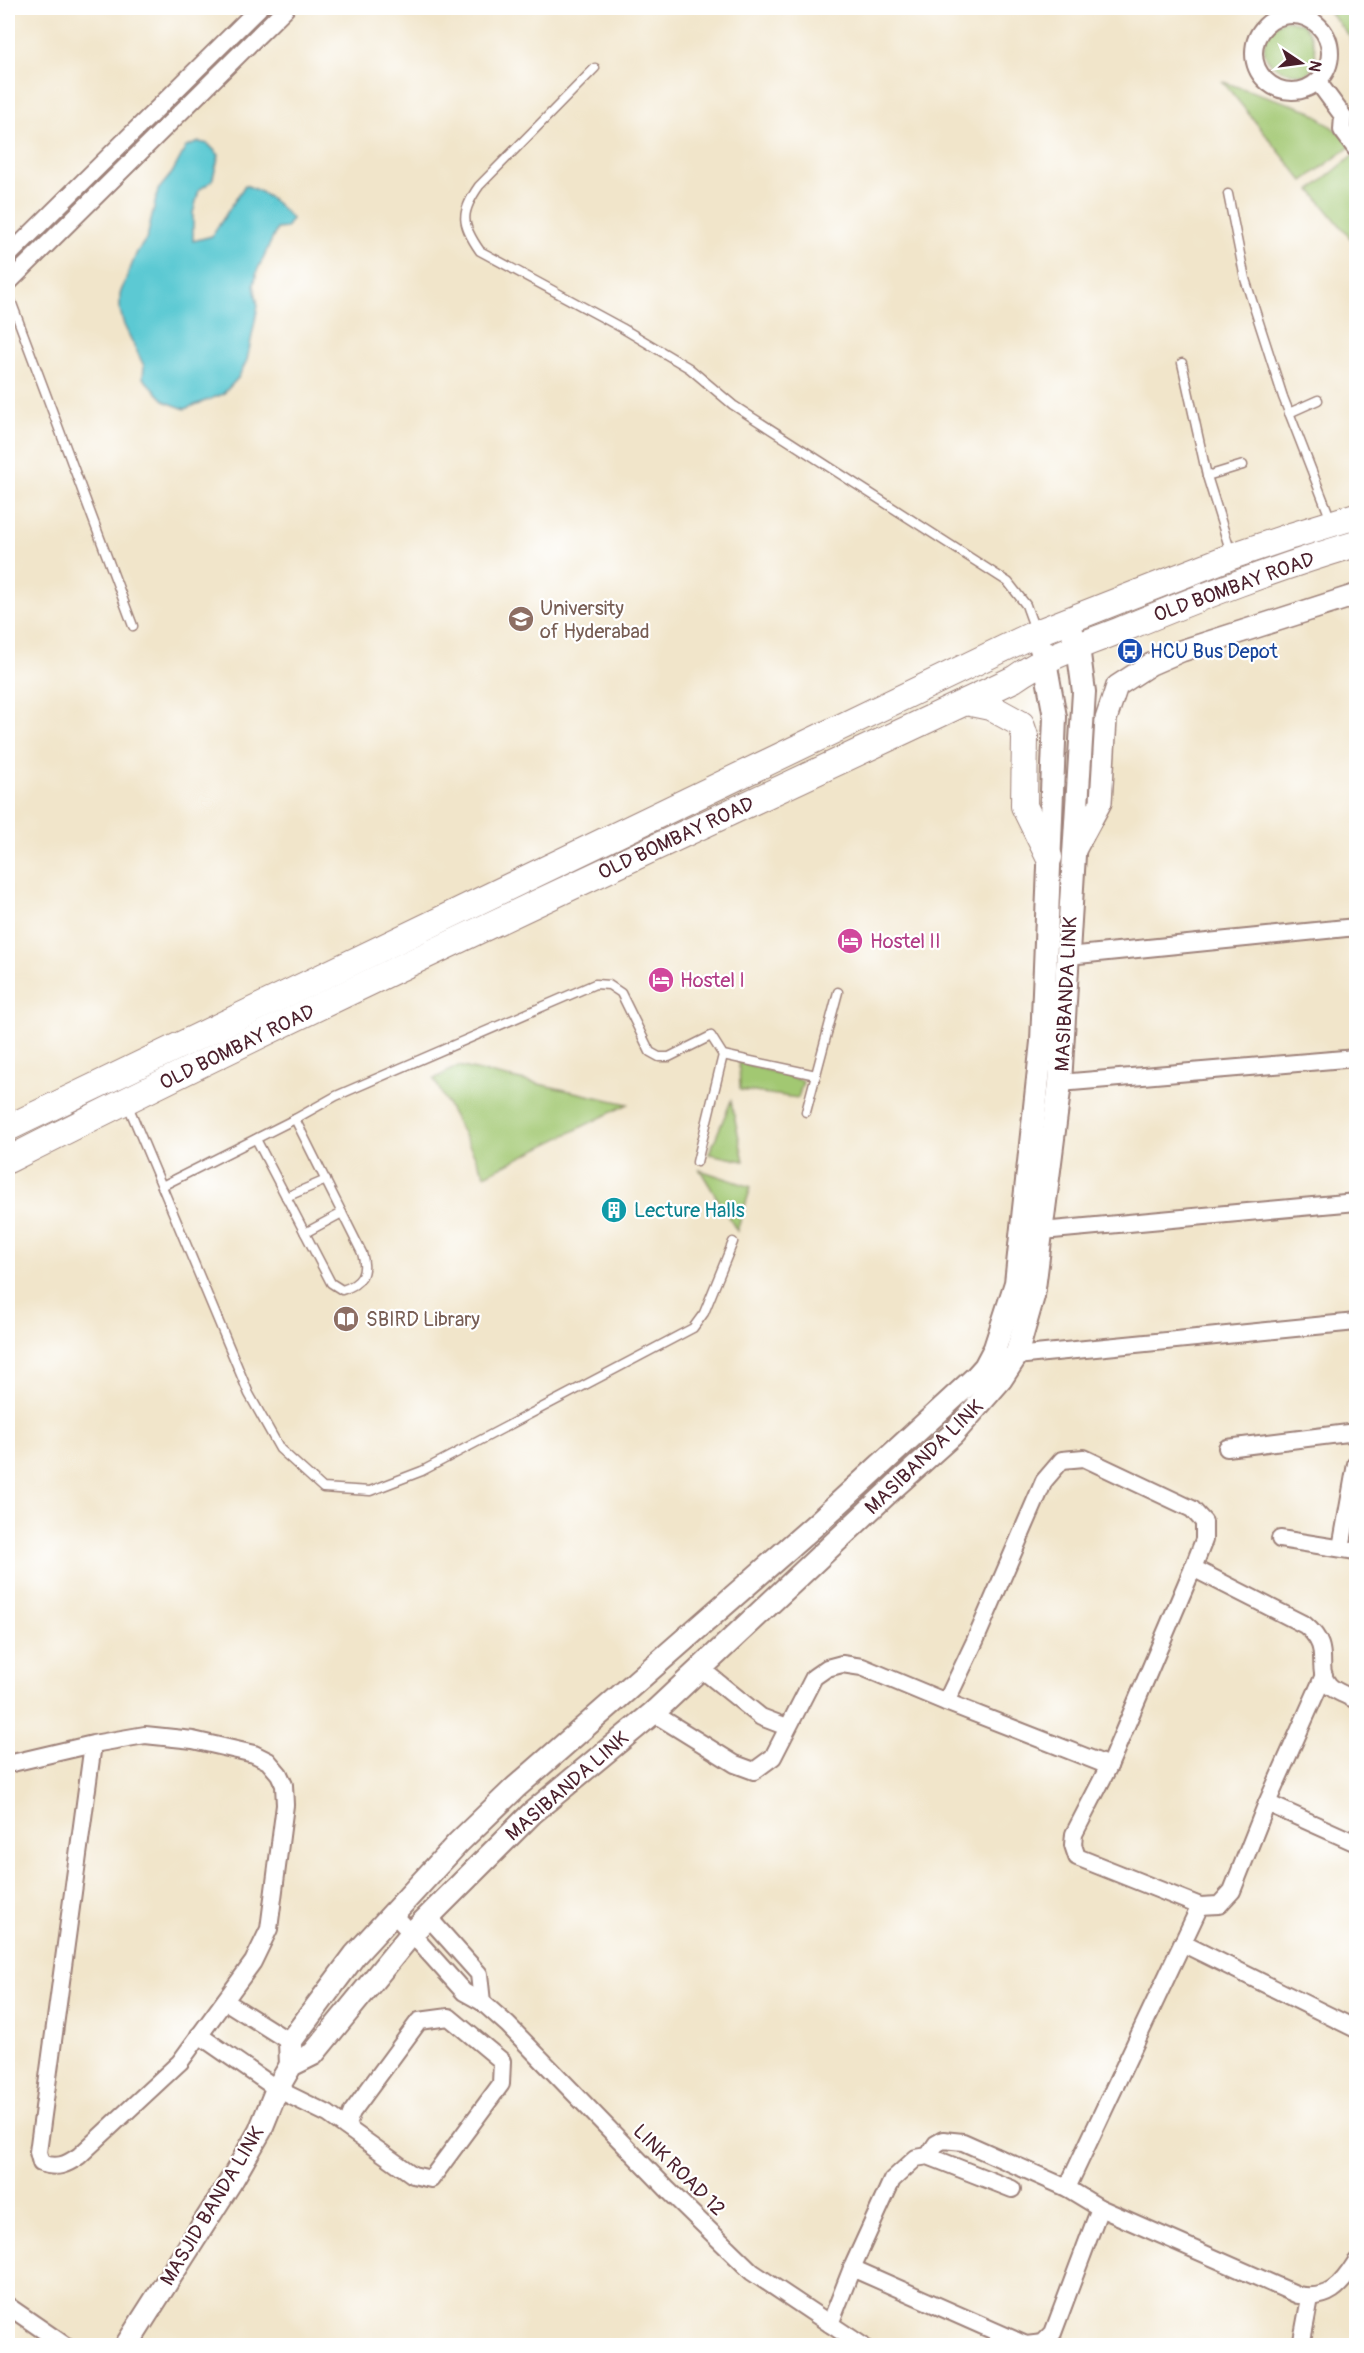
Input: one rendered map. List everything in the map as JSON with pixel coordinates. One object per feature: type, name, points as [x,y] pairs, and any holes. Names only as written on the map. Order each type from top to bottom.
[{"type":"main road","name":"OLD BOMBAY ROAD","points":[[8,1128],[1036,633],[1232,556],[1356,516]]},
{"type":"main road","name":"OLD BOMBAY ROAD","points":[[8,1160],[126,1100],[966,702],[1045,661],[1235,583],[1356,544]]},
{"type":"main road","name":"MASIBANDA LINK","points":[[344,2015],[420,1925],[532,1813],[653,1713],[953,1434],[1001,1379],[1016,1356],[1033,1296],[1060,1083],[1084,692],[1078,647],[1068,622]]},
{"type":"main road","points":[[291,2065],[290,2042],[355,1955],[392,1912],[458,1843],[515,1788],[814,1526],[913,1436],[976,1377],[990,1358],[1016,1283],[1042,1042],[1055,717],[1045,661],[1036,633]]},
{"type":"main road","points":[[966,702],[990,707],[1021,724],[1025,736],[1024,806],[1049,856]]},
{"type":"main road","points":[[913,1436],[929,1455]]},
{"type":"main road","name":"MASJID BANDA LINK","points":[[126,2346],[233,2178],[260,2132],[277,2089],[291,2065],[313,2054],[344,2015]]},
{"type":"street","points":[[8,256],[259,8]]},
{"type":"street","points":[[8,283],[286,8]]},
{"type":"street","points":[[1296,14],[1309,18],[1319,26],[1330,50],[1328,63],[1318,82],[1298,91],[1285,91],[1272,86],[1262,78],[1253,53],[1255,40],[1261,29],[1271,20],[1283,15],[1296,14]]},
{"type":"street","points":[[1318,82],[1350,116],[1342,130],[1356,149]]},
{"type":"street","points":[[1074,852],[1101,802],[1106,719],[1117,686],[1151,664],[1181,651],[1356,595]]},
{"type":"street","points":[[1068,956],[1356,927]]},
{"type":"street","points":[[1060,1083],[1356,1058]]},
{"type":"street","points":[[1042,1231],[1356,1202]]},
{"type":"street","points":[[990,1358],[1356,1322]]},
{"type":"street","points":[[1227,1448],[1356,1432]]},
{"type":"street","points":[[946,1702],[1044,1481],[1062,1460],[1084,1458],[1191,1509],[1204,1522],[1204,1540],[1109,1766],[1074,1834],[1077,1857],[1200,1906],[1219,1905],[1232,1891],[1266,1803],[1324,1675]]},
{"type":"street","points":[[1280,1539],[1349,1550],[1356,1464]]},
{"type":"street","points":[[1193,1568],[1305,1625],[1316,1634],[1322,1647],[1324,1675],[1328,1685],[1356,1700]]},
{"type":"street","points":[[653,1713],[735,1764],[754,1771],[773,1757],[814,1677],[827,1668],[842,1664],[862,1667],[1109,1766]]},
{"type":"street","points":[[700,1668],[761,1717],[787,1727]]},
{"type":"street","points":[[8,1764],[93,1744],[145,1735],[193,1740],[254,1754],[268,1761],[279,1774],[284,1785],[285,1805],[269,1929],[253,1962],[180,2062],[79,2156],[57,2167],[41,2163],[38,2152],[93,1744]]},
{"type":"street","points":[[1266,1803],[1356,1843]]},
{"type":"street","points":[[1067,2188],[1200,1906]]},
{"type":"street","points":[[392,1912],[420,1925],[478,1974],[482,2002]]},
{"type":"street","name":"LINK ROAD 12","points":[[420,1925],[464,1992],[482,2002],[508,2025],[668,2190],[752,2272],[863,2346]]},
{"type":"street","points":[[1182,1943],[1356,2029]]},
{"type":"street","points":[[225,2001],[290,2042]]},
{"type":"street","points":[[199,2036],[277,2089],[328,2114],[346,2127],[413,2175],[431,2179],[501,2084],[502,2061],[449,2017],[419,2021],[352,2112],[346,2127]]},
{"type":"street","points":[[928,2156],[936,2144],[952,2139],[1067,2188],[1100,2208],[1298,2295],[1310,2298],[1339,2288],[1356,2262]]},
{"type":"street","points":[[830,2324],[852,2268],[892,2180],[916,2158],[928,2156],[1012,2189]]},
{"type":"street","points":[[852,2268],[1026,2345],[1045,2344],[1053,2333],[1100,2208]]},
{"type":"street","points":[[1301,2346],[1310,2298]]},
{"type":"street","points":[[8,2306],[66,2346]]},
{"type":"lane","points":[[596,68],[479,186],[466,205],[465,222],[471,238],[480,251],[622,328],[688,368],[733,405],[1008,582],[1026,604],[1036,633]]},
{"type":"lane","points":[[1228,194],[1245,279],[1289,413],[1332,524]]},
{"type":"lane","points":[[8,293],[133,627]]},
{"type":"lane","points":[[1182,363],[1207,476],[1232,556]]},
{"type":"lane","points":[[1289,413],[1318,400]]},
{"type":"lane","points":[[1207,476],[1243,465]]},
{"type":"lane","points":[[162,1186],[336,1096],[595,984],[609,985],[621,993],[650,1052],[659,1057],[669,1058],[711,1036],[723,1055],[816,1075]]},
{"type":"lane","points":[[806,1112],[838,992]]},
{"type":"lane","points":[[697,1162],[723,1055]]},
{"type":"lane","points":[[126,1100],[249,1394],[280,1449],[324,1488],[370,1491],[422,1470],[693,1328],[704,1313],[733,1242]]},
{"type":"lane","points":[[256,1139],[331,1283],[342,1290],[351,1287],[361,1279],[366,1266],[295,1119]]},
{"type":"lane","points":[[286,1197],[326,1180]]},
{"type":"lane","points":[[305,1233],[342,1213]]},
{"type":"green space","points":[[1326,8],[1356,8],[1356,68],[1350,37]]},
{"type":"green space","points":[[1285,20],[1302,23],[1313,43],[1314,63],[1305,75],[1288,72],[1273,65],[1265,53],[1264,46],[1268,34],[1278,23]]},
{"type":"green space","points":[[1223,82],[1309,110],[1354,144],[1303,181]]},
{"type":"green space","points":[[1356,153],[1356,245],[1311,190]]},
{"type":"green space","points":[[739,1062],[803,1081],[798,1098],[740,1090]]},
{"type":"green space","points":[[458,1066],[628,1104],[485,1175],[434,1079]]},
{"type":"green space","points":[[731,1101],[744,1161],[709,1154]]},
{"type":"green space","points":[[700,1170],[751,1187],[737,1231]]},
{"type":"water","points":[[199,142],[208,144],[219,155],[212,181],[199,190],[193,213],[193,241],[212,236],[245,185],[271,199],[292,219],[286,228],[277,229],[257,271],[254,285],[258,306],[247,360],[238,378],[223,394],[185,409],[166,402],[143,378],[144,366],[124,325],[120,310],[120,294],[137,252],[147,238],[158,190],[172,173],[186,147]]},
{"type":"place","name":"University of Hyderabad","points":[[521,619]]},
{"type":"place","name":"HCU Bus Depot","points":[[1130,651]]},
{"type":"place","name":"Hostel II","points":[[850,941]]},
{"type":"place","name":"Hostel I","points":[[661,980]]},
{"type":"place","name":"Lecture Halls","points":[[614,1210]]},
{"type":"place","name":"SBIRD Library","points":[[346,1319]]}]
